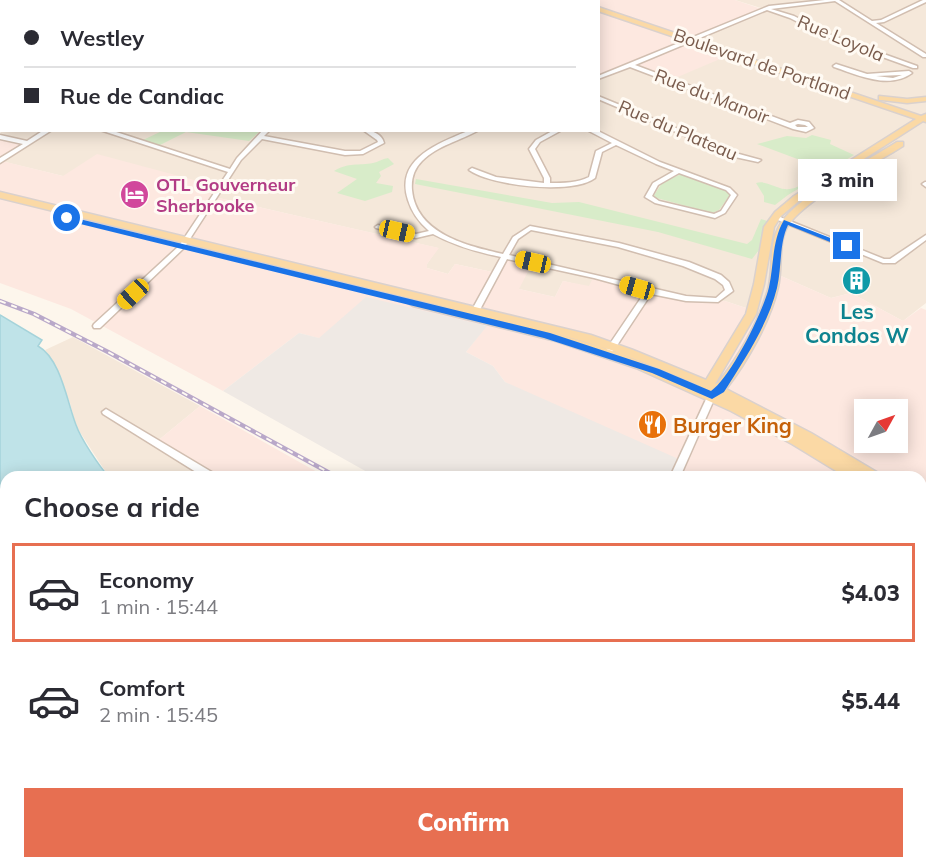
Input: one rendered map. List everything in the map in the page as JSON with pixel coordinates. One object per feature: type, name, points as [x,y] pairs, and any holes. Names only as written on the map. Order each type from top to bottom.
[{"type":"main road","name":"Boulevard de Portland","points":[[600,8],[851,90],[925,119]]},
{"type":"main road","name":"Boulevard de Portland","points":[[694,39],[925,119]]},
{"type":"main road","points":[[851,90],[890,100],[926,99]]},
{"type":"main road","points":[[714,390],[751,314],[769,227],[807,204],[925,119]]},
{"type":"main road","points":[[0,195],[185,243],[474,313],[610,350],[714,390],[778,418],[866,471]]},
{"type":"main road","points":[[0,202],[185,243]]},
{"type":"main road","points":[[714,390],[846,471]]},
{"type":"street","points":[[600,77],[768,9],[836,0],[926,55],[909,73],[892,79],[836,66]]},
{"type":"street","points":[[873,22],[882,21],[926,0]]},
{"type":"street","name":"Rue Loyola","points":[[768,9],[792,17],[829,36],[915,67]]},
{"type":"street","name":"Rue du Manoir","points":[[631,65],[792,126]]},
{"type":"street","name":"Rue du Plateau","points":[[600,98],[737,156],[758,160]]},
{"type":"street","points":[[0,161],[46,132]]},
{"type":"street","points":[[109,132],[231,171]]},
{"type":"street","points":[[97,326],[185,243],[231,171],[265,132]]},
{"type":"street","points":[[260,137],[350,154],[361,153],[381,143],[380,139],[369,132]]},
{"type":"street","points":[[472,132],[428,153],[411,173],[408,184],[411,203],[419,216],[434,232],[458,244],[507,256],[649,291],[675,298],[708,301],[722,298],[729,291],[718,277],[686,264],[619,245],[540,229],[526,229],[515,238],[507,256],[474,313]]},
{"type":"street","points":[[547,185],[547,178],[532,149],[538,141],[555,132]]},
{"type":"street","points":[[594,132],[678,171],[728,189],[734,195],[723,212],[715,216],[657,202],[648,197],[655,184],[678,171]]},
{"type":"street","points":[[0,137],[28,143]]},
{"type":"street","points":[[472,170],[484,176],[566,186],[587,182],[595,172],[599,151],[616,143]]},
{"type":"street","points":[[781,219],[888,262],[926,237]]},
{"type":"street","points":[[378,227],[416,236],[434,232]]},
{"type":"street","points":[[610,350],[649,291]]},
{"type":"street","points":[[678,471],[714,390]]},
{"type":"street","points":[[106,412],[202,471]]},
{"type":"shaded area","points":[[600,0],[735,0],[765,10],[695,40],[734,53],[673,79],[629,62],[600,75]]},
{"type":"shaded area","points":[[735,0],[926,0],[926,303],[903,321],[851,293],[831,298],[781,276],[770,316],[725,301],[589,287],[563,281],[555,297],[519,289],[497,273],[455,264],[448,274],[427,268],[427,264],[438,248],[214,197],[63,176],[1,161],[1,132],[600,132],[600,75],[629,62],[673,79],[694,40],[764,9]]},
{"type":"shaded area","points":[[0,139],[27,145],[2,161],[63,176],[97,154],[220,187],[215,197],[439,248],[427,264],[427,268],[448,274],[455,264],[497,273],[507,256],[533,262],[519,289],[555,297],[563,281],[589,286],[594,276],[708,301],[725,301],[770,316],[781,276],[831,298],[851,293],[903,321],[921,308],[926,310],[926,471],[664,471],[505,382],[493,366],[466,352],[487,325],[318,338],[299,333],[223,391],[71,309],[0,283]]},
{"type":"shaded area","points":[[366,297],[487,326],[466,352],[493,366],[505,382],[683,461],[678,471],[365,471],[223,391],[299,333],[319,338]]},
{"type":"shaded area","points":[[73,337],[200,406],[155,443],[202,471],[105,471],[76,426],[70,403],[45,350]]},
{"type":"shaded area","points":[[200,406],[315,471],[202,471],[155,443]]},
{"type":"green space","points":[[160,132],[186,132],[160,145],[143,140]]},
{"type":"green space","points":[[186,132],[259,132],[249,141]]},
{"type":"green space","points":[[812,135],[831,140],[830,144],[854,155],[775,205],[764,202],[764,196],[756,183],[795,188],[824,169],[757,144],[787,136],[806,138]]},
{"type":"green space","points":[[388,158],[394,164],[379,172],[381,176],[376,183],[393,186],[392,192],[365,201],[337,193],[357,179],[334,171],[344,166],[373,163]]},
{"type":"green space","points":[[681,174],[725,190],[730,195],[719,210],[712,213],[653,197],[662,183]]},
{"type":"green space","points":[[416,179],[552,203],[579,202],[747,244],[752,240],[761,219],[767,221],[759,250],[752,259],[658,232],[415,184]]},
{"type":"water","points":[[0,315],[42,340],[38,346],[46,352],[58,371],[78,431],[104,471],[0,471]]},
{"type":"railway","points":[[0,301],[34,314],[108,352],[326,471]]},
{"type":"place","name":"OTL Gouverneur Sherbrooke","points":[[135,194]]},
{"type":"place","name":"Les Condos W","points":[[857,280]]},
{"type":"place","name":"Burger King","points":[[652,425]]},
{"type":"route","points":[[67,218],[547,335],[655,371],[712,395],[721,389],[765,313],[773,288],[780,233],[786,221],[847,246]]}]
